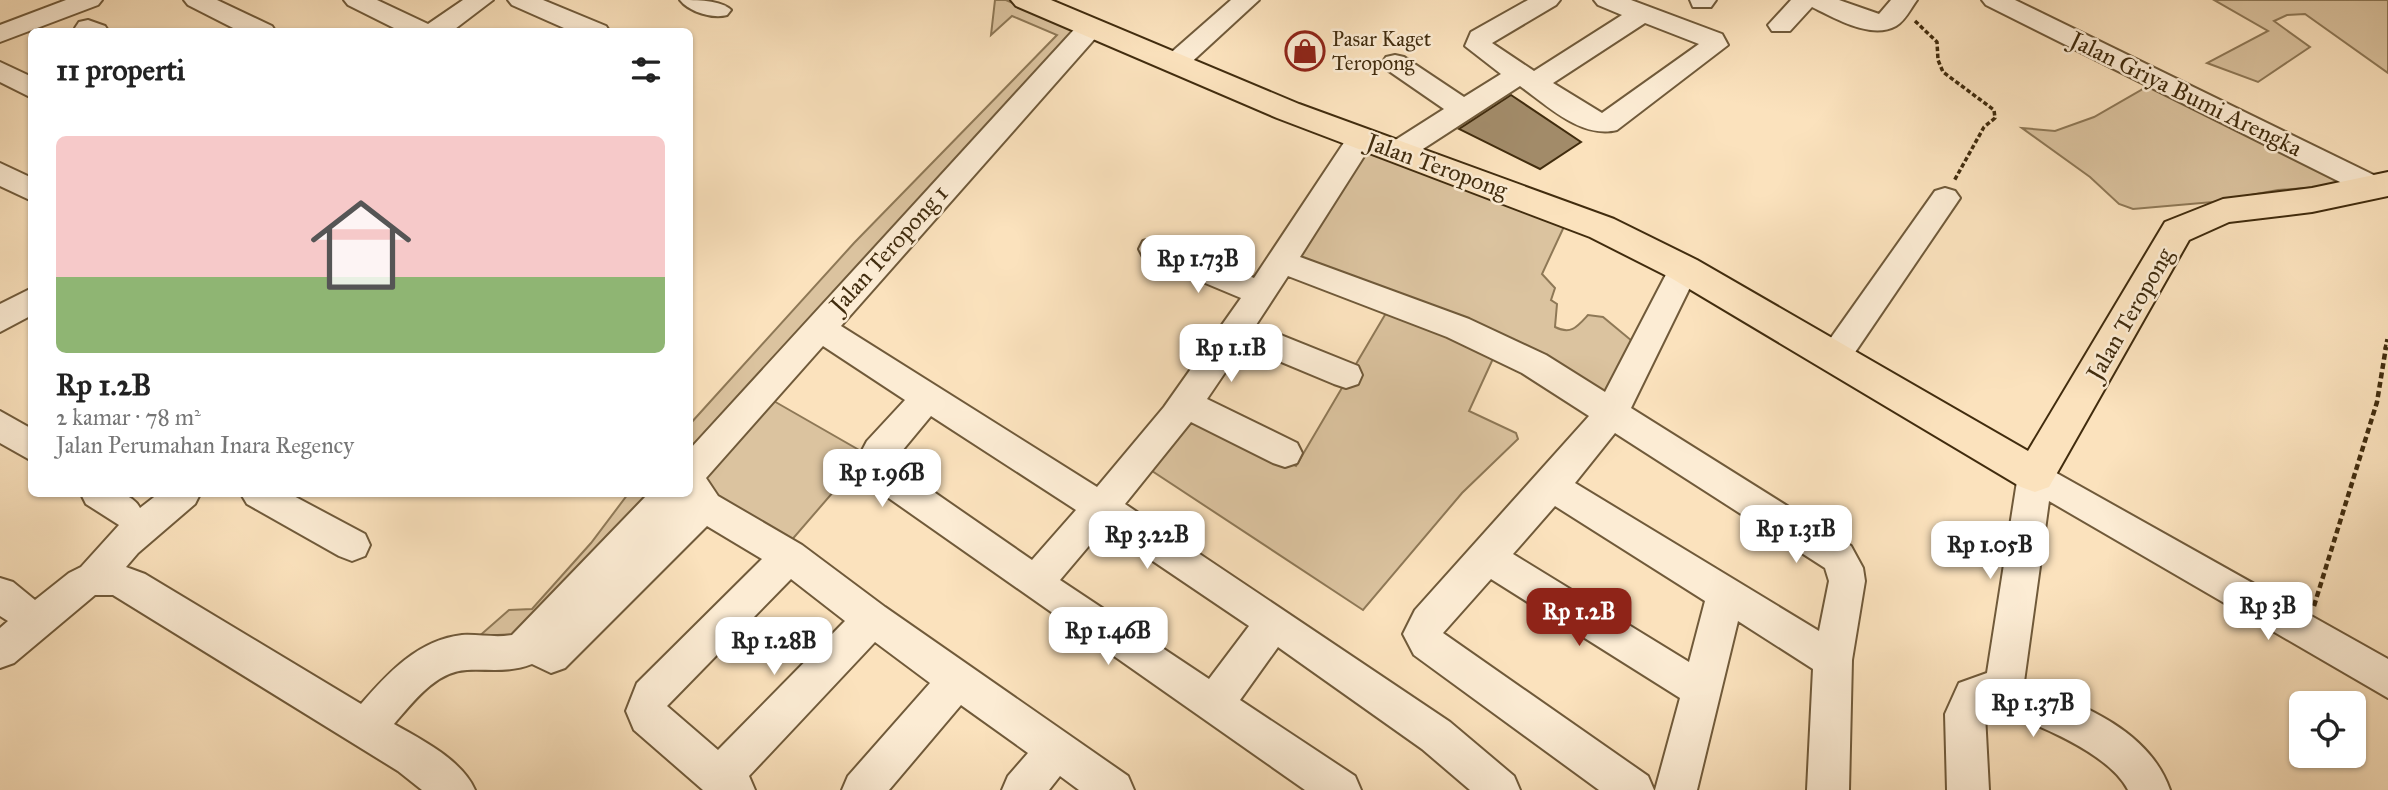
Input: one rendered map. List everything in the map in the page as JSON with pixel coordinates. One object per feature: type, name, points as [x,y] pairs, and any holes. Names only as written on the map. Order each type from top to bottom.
[{"type":"main road","name":"Jalan Teropong","points":[[1026,0],[1361,138],[1602,228],[1684,269],[2045,481],[2177,231],[2223,211],[2312,200],[2382,186]]},
{"type":"street","points":[[0,34],[89,0]]},
{"type":"street","points":[[197,0],[255,28]]},
{"type":"street","points":[[357,0],[416,28]]},
{"type":"street","points":[[439,28],[480,0]]},
{"type":"street","points":[[521,0],[588,28]]},
{"type":"street","points":[[693,0],[718,10]]},
{"type":"street","points":[[1175,63],[1246,0]]},
{"type":"street","points":[[1547,0],[1480,38],[1478,46],[1589,120],[1607,123],[1715,45],[1713,40],[1702,35],[1607,0]]},
{"type":"street","points":[[1781,24],[1805,0]]},
{"type":"street","points":[[1818,0],[1867,21],[1887,21],[1900,6]]},
{"type":"street","name":"Jalan Griya Bumi Arengka","points":[[1995,0],[2382,186]]},
{"type":"street","points":[[1399,151],[1463,109],[1527,79],[1641,14]]},
{"type":"street","name":"Jalan Teropong 1","points":[[693,483],[818,327],[1090,27]]},
{"type":"street","points":[[1395,63],[1463,109]]},
{"type":"street","points":[[0,71],[28,87]]},
{"type":"street","points":[[1035,583],[1103,507],[1185,404],[1282,262],[1304,222],[1361,138]]},
{"type":"street","points":[[0,173],[28,189]]},
{"type":"street","points":[[1834,358],[1945,198]]},
{"type":"street","points":[[1154,249],[1261,293]]},
{"type":"street","points":[[1282,262],[1471,334],[1534,364],[1838,557],[1845,568],[1847,581],[1833,660],[1828,790]]},
{"type":"street","points":[[1633,790],[1427,643],[1422,634],[1428,622],[1551,486],[1611,414],[1684,269]]},
{"type":"street","points":[[818,327],[1103,507],[1274,622],[1461,756],[1499,790]]},
{"type":"street","points":[[1235,330],[1346,374]]},
{"type":"street","points":[[927,398],[878,451],[874,460],[875,470],[1035,583],[1215,702],[1340,790]]},
{"type":"street","points":[[1185,404],[1285,453]]},
{"type":"street","points":[[0,425],[28,444]]},
{"type":"street","points":[[2003,695],[2045,481],[2388,680]]},
{"type":"street","points":[[1551,486],[1833,660]]},
{"type":"street","points":[[693,492],[789,556],[872,619],[1113,790]]},
{"type":"street","points":[[0,651],[69,592],[96,577],[125,542],[179,497]]},
{"type":"street","points":[[264,497],[352,545]]},
{"type":"street","name":"Jalan Teropong 1","points":[[364,729],[404,685],[446,655],[462,652],[499,657],[523,650],[680,497]]},
{"type":"street","points":[[789,556],[651,696],[648,703],[648,717],[727,784],[872,619]]},
{"type":"street","points":[[1487,557],[1701,690]]},
{"type":"street","points":[[96,577],[112,577],[132,585],[412,757],[454,790]]},
{"type":"street","points":[[1676,790],[1726,592]]},
{"type":"street","points":[[1215,702],[1274,622]]},
{"type":"street","points":[[863,790],[958,679]]},
{"type":"street","points":[[1968,790],[1965,714],[1979,692],[1992,691],[2077,725],[2108,744],[2131,760],[2144,775],[2149,790]]},
{"type":"street","points":[[1023,790],[1057,749]]},
{"type":"path","points":[[1900,6],[1933,35],[1940,46],[1938,60],[1943,72],[1994,110],[1995,118],[1984,127],[1945,198]]},
{"type":"path","points":[[2306,631],[2376,402],[2387,340]]},
{"type":"shaded area","points":[[995,0],[1006,0],[1080,33],[693,457],[693,421],[854,243],[1057,35],[1012,16],[991,35]]},
{"type":"shaded area","points":[[2214,0],[2388,0],[2388,73],[2305,14],[2287,15],[2274,21],[2310,47],[2258,82],[2207,63],[2268,31]]},
{"type":"shaded area","points":[[2150,85],[2339,178],[2333,186],[2278,190],[2213,202],[2133,209],[2119,204],[2090,177],[2022,128],[2055,131],[2094,117]]},
{"type":"shaded area","points":[[1369,151],[1568,218],[1542,274],[1555,288],[1551,300],[1557,304],[1555,327],[1570,330],[1588,315],[1603,317],[1632,341],[1606,406],[1292,261],[1325,207]]},
{"type":"shaded area","points":[[1389,308],[1497,350],[1469,411],[1516,433],[1518,439],[1462,493],[1363,610],[1146,467],[1185,413],[1296,466]]},
{"type":"shaded area","points":[[772,400],[866,454],[790,542],[695,484]]},
{"type":"shaded area","points":[[626,497],[656,497],[518,640],[477,638],[509,610],[532,609],[591,543]]},
{"type":"building","points":[[1511,95],[1581,142],[1540,169],[1459,129]]},
{"type":"place","name":"Pasar Kaget Teropong","points":[[1305,51]]}]
